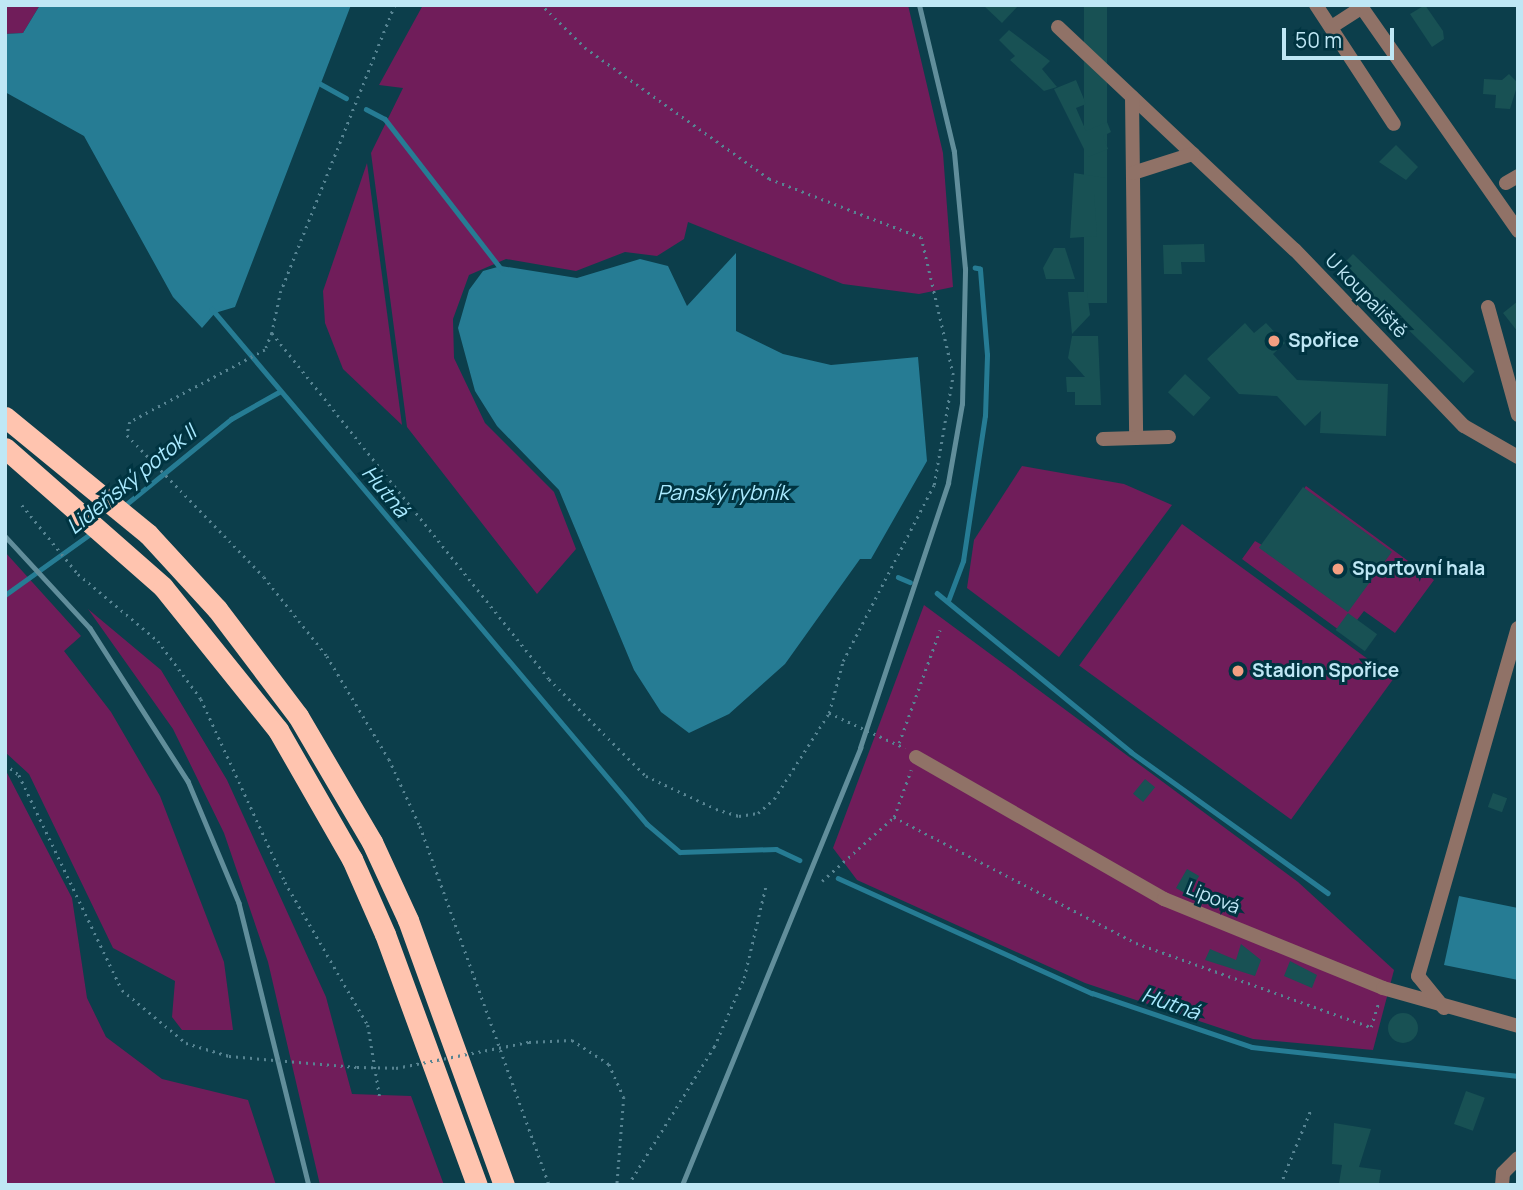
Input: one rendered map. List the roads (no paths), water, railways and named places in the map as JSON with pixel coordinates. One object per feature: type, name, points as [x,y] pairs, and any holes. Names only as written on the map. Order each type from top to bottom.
[{"type":"highway","points":[[5,417],[93,485],[148,534],[257,659],[372,842],[413,933],[504,1185]]},
{"type":"highway","points":[[5,448],[77,504],[123,547],[217,647],[316,791],[385,934],[477,1185]]},
{"type":"street","points":[[1316,5],[1333,26],[1394,124]]},
{"type":"street","points":[[1333,26],[1361,7],[1518,231]]},
{"type":"street","name":"U koupaliště","points":[[1058,27],[1193,153],[1464,426],[1518,457]]},
{"type":"street","points":[[1132,97],[1136,438]]},
{"type":"street","points":[[1133,173],[1193,153]]},
{"type":"street","points":[[1488,307],[1518,415]]},
{"type":"street","points":[[1103,439],[1169,437]]},
{"type":"street","points":[[1445,1009],[1418,976],[1518,628]]},
{"type":"street","name":"Lipová","points":[[916,757],[1164,899],[1383,988],[1445,1009],[1518,1026]]},
{"type":"street","points":[[1502,1185],[1503,1173],[1518,1158]]},
{"type":"water","points":[[40,5],[351,5],[235,307],[215,313],[202,328],[173,297],[84,136],[5,92],[5,34],[23,33]]},
{"type":"water","name":"Panský rybník","points":[[736,253],[736,331],[783,354],[831,365],[918,357],[927,461],[871,559],[860,559],[785,664],[729,714],[689,733],[661,712],[634,670],[559,490],[497,426],[475,391],[458,328],[469,290],[483,271],[501,266],[577,278],[640,259],[668,266],[687,306]]},
{"type":"water","points":[[1459,896],[1518,908],[1518,980],[1444,965]]},
{"type":"waterway","points":[[319,83],[346,98]]},
{"type":"waterway","points":[[366,109],[385,119],[502,270]]},
{"type":"waterway","points":[[948,601],[963,561],[985,416],[987,355],[980,269],[975,268]]},
{"type":"waterway","name":"Hutná","points":[[212,309],[647,824],[680,852],[776,849],[800,860]]},
{"type":"waterway","name":"Lideňský potok II","points":[[124,506],[231,419],[279,392]]},
{"type":"waterway","name":"Lideňský potok II","points":[[5,595],[93,532]]},
{"type":"waterway","points":[[898,577],[910,582]]},
{"type":"waterway","points":[[937,593],[1131,752],[1328,893]]},
{"type":"waterway","name":"Hutná","points":[[838,878],[1092,993],[1252,1047],[1518,1076]]},
{"type":"railway","points":[[682,1185],[860,748],[948,483],[962,404],[965,269],[954,152],[919,5]]},
{"type":"railway","points":[[5,536],[90,628],[188,781],[239,903],[309,1185]]},
{"type":"place","name":"Spořice","points":[[1274,341]]},
{"type":"place","name":"Sportovní hala","points":[[1338,569]]},
{"type":"place","name":"Stadion Spořice","points":[[1238,671]]}]
